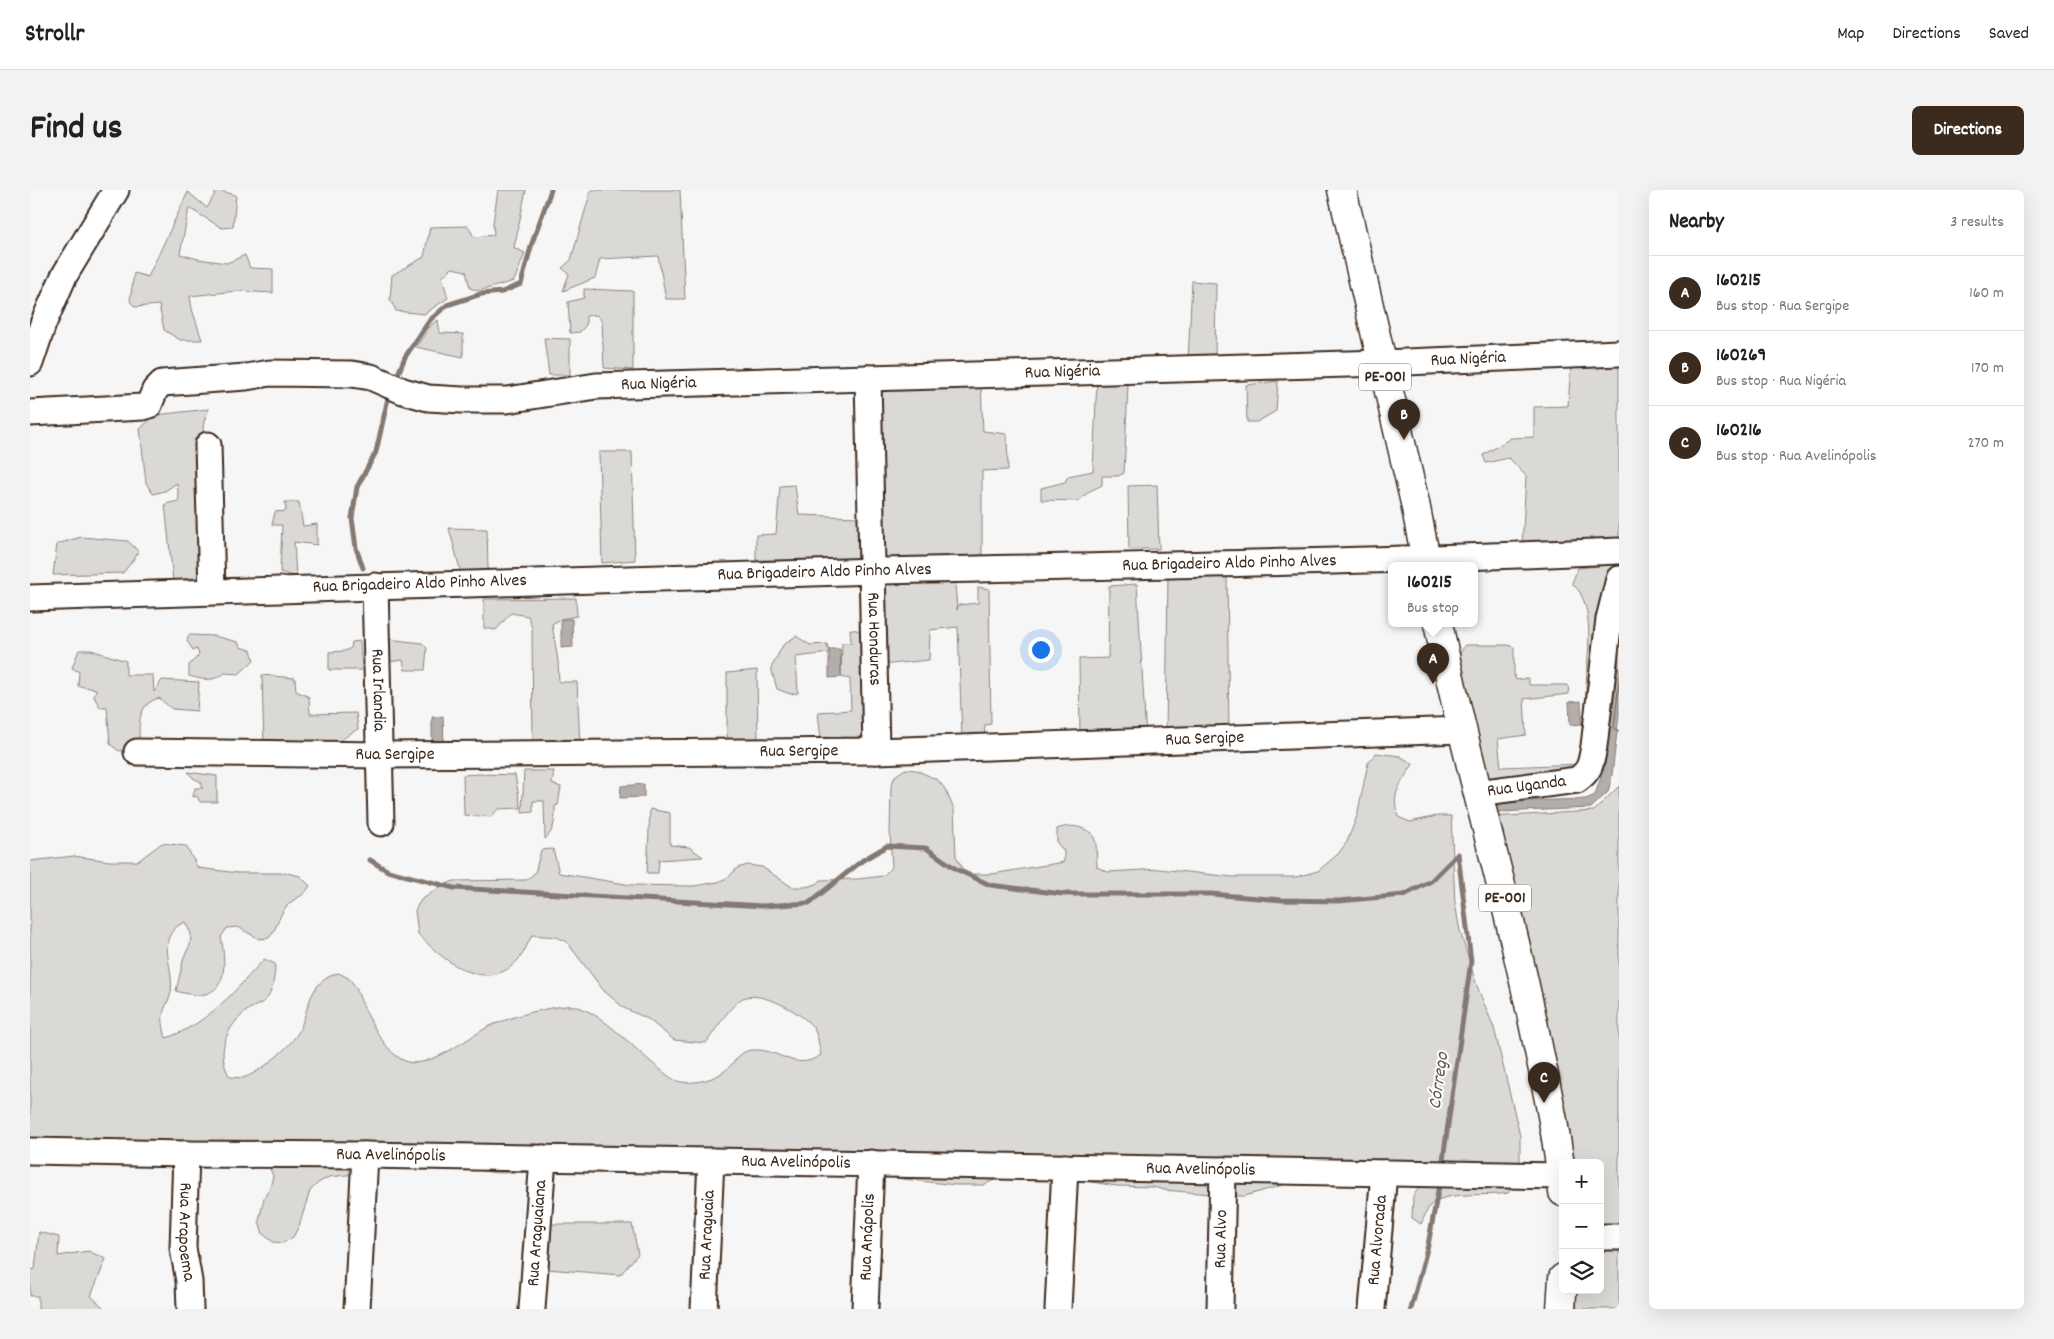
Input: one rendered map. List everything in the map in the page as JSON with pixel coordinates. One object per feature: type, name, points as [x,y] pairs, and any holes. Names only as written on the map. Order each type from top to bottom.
[{"type":"main road","name":"PE-001","points":[[1342,190],[1415,503],[1426,562]]},
{"type":"main road","name":"PE-001","points":[[1439,627],[1477,793],[1518,949],[1554,1124],[1559,1162]]},
{"type":"main road","points":[[1562,1294],[1562,1309]]},
{"type":"street","points":[[30,363],[36,321],[116,190]]},
{"type":"street","name":"Rua Nigéria","points":[[30,413],[143,407],[149,405],[154,390],[162,383],[246,377],[270,373],[352,374],[371,377],[403,392],[428,398],[508,400],[596,386],[1382,363],[1619,353]]},
{"type":"street","name":"Rua Honduras","points":[[868,378],[876,752]]},
{"type":"street","points":[[208,445],[212,591]]},
{"type":"street","name":"Rua Brigadeiro Aldo Pinho Alves","points":[[1426,562],[1619,550]]},
{"type":"street","name":"Rua Brigadeiro Aldo Pinho Alves","points":[[30,598],[871,571],[1388,563]]},
{"type":"street","name":"Rua Uganda","points":[[1477,793],[1577,780],[1587,773],[1591,764],[1594,746],[1608,619],[1619,579]]},
{"type":"street","name":"Rua Irlandia","points":[[375,586],[382,824]]},
{"type":"street","name":"Rua Sergipe","points":[[137,752],[381,755],[876,752],[1462,730]]},
{"type":"street","name":"Rua Avelinópolis","points":[[30,1151],[186,1154],[365,1154],[1423,1173],[1457,1174],[1559,1184]]},
{"type":"street","name":"Rua Arapoema","points":[[186,1154],[183,1248],[189,1281],[190,1309]]},
{"type":"street","points":[[357,1309],[365,1154]]},
{"type":"street","name":"Rua Araguaiana","points":[[532,1309],[543,1158]]},
{"type":"street","name":"Rua Araguaia","points":[[704,1309],[711,1160]]},
{"type":"street","name":"Rua Anápolis","points":[[865,1309],[871,1163]]},
{"type":"street","points":[[1058,1309],[1065,1167]]},
{"type":"street","name":"Rua Alvo","points":[[1220,1309],[1223,1170]]},
{"type":"street","name":"Rua Alvorada","points":[[1372,1309],[1384,1173]]},
{"type":"street","points":[[1604,1237],[1619,1237]]},
{"type":"shaded area","points":[[217,190],[236,195],[233,227],[222,228],[189,208],[180,254],[198,259],[227,263],[245,255],[250,268],[273,269],[273,293],[237,291],[190,296],[202,340],[180,340],[164,330],[159,305],[135,307],[130,301],[134,273],[148,277],[188,192],[207,208]]},
{"type":"shaded area","points":[[498,190],[526,190],[514,248],[525,253],[514,281],[479,291],[470,288],[466,271],[452,268],[442,277],[448,298],[424,314],[396,311],[390,299],[392,275],[424,257],[430,227],[468,226],[474,237],[494,235],[493,223]]},
{"type":"shaded area","points":[[591,190],[680,190],[685,299],[666,299],[658,256],[600,259],[595,278],[563,291],[569,274],[562,268],[571,260]]},
{"type":"shaded area","points":[[1192,281],[1216,283],[1215,361],[1188,361]]},
{"type":"shaded area","points":[[584,289],[633,291],[633,370],[604,368],[602,322],[597,315],[586,316],[586,325],[580,332],[570,333],[568,302],[584,298]]},
{"type":"shaded area","points":[[438,320],[440,333],[463,334],[463,357],[416,347],[432,324]]},
{"type":"shaded area","points":[[544,338],[570,339],[570,375],[549,375]]},
{"type":"shaded area","points":[[1619,359],[1619,543],[1522,547],[1526,476],[1509,458],[1486,463],[1483,455],[1511,438],[1534,437],[1534,407],[1568,406],[1571,364]]},
{"type":"shaded area","points":[[1097,379],[1128,385],[1124,473],[1118,476],[1102,476],[1102,485],[1090,491],[1078,501],[1041,500],[1041,488],[1065,482],[1068,476],[1093,471]]},
{"type":"shaded area","points":[[1278,381],[1276,411],[1257,422],[1247,422],[1246,385]]},
{"type":"shaded area","points":[[981,384],[983,431],[1007,434],[1008,470],[982,471],[982,555],[881,559],[879,387]]},
{"type":"shaded area","points":[[209,409],[204,421],[202,438],[204,576],[173,581],[165,504],[179,501],[177,483],[165,491],[153,494],[146,483],[140,429],[155,415]]},
{"type":"shaded area","points":[[599,452],[632,452],[635,560],[602,563]]},
{"type":"shaded area","points":[[795,485],[799,515],[859,517],[859,561],[756,560],[756,535],[776,534],[780,486]]},
{"type":"shaded area","points":[[1157,485],[1159,549],[1129,549],[1128,486]]},
{"type":"shaded area","points":[[285,502],[299,502],[303,526],[317,524],[317,545],[294,542],[296,577],[280,572],[282,525],[272,525],[275,512],[286,511]]},
{"type":"shaded area","points":[[449,528],[487,529],[488,569],[461,573]]},
{"type":"shaded area","points":[[81,537],[128,541],[139,552],[123,573],[53,575],[57,544]]},
{"type":"shaded area","points":[[1617,564],[1606,611],[1588,752],[1586,686],[1589,647],[1588,617],[1580,592],[1572,583],[1578,568]]},
{"type":"shaded area","points":[[1168,573],[1227,575],[1229,735],[1166,738]]},
{"type":"shaded area","points":[[955,583],[957,610],[958,605],[978,603],[978,587],[989,589],[991,724],[985,725],[984,738],[962,738],[958,627],[930,630],[929,660],[881,665],[881,584]]},
{"type":"shaded area","points":[[1137,584],[1146,738],[1080,740],[1079,659],[1108,658],[1109,586]]},
{"type":"shaded area","points":[[576,598],[577,616],[561,619],[552,624],[558,661],[559,682],[577,682],[580,745],[533,747],[532,628],[528,616],[511,613],[496,630],[484,628],[484,599]]},
{"type":"shaded area","points":[[850,629],[862,631],[869,747],[838,746],[834,739],[821,740],[818,712],[851,710],[850,679],[841,677],[842,643],[851,643]]},
{"type":"shaded area","points":[[189,635],[214,636],[238,642],[240,647],[251,650],[254,660],[239,674],[225,673],[216,678],[208,679],[189,676],[189,665],[199,655],[197,649],[193,650],[187,641]]},
{"type":"shaded area","points":[[796,636],[810,645],[827,644],[829,653],[796,657],[798,693],[790,694],[777,689],[771,668],[783,645]]},
{"type":"shaded area","points":[[387,639],[422,643],[427,648],[425,670],[405,670],[403,660],[388,662]]},
{"type":"shaded area","points":[[360,641],[362,670],[329,670],[329,652],[345,651],[351,648],[352,642]]},
{"type":"shaded area","points":[[1465,645],[1508,645],[1514,647],[1514,675],[1516,680],[1529,678],[1529,685],[1568,685],[1569,694],[1524,699],[1526,735],[1498,739],[1501,767],[1584,764],[1580,771],[1484,785],[1459,655]]},
{"type":"shaded area","points":[[79,650],[91,650],[126,661],[126,675],[153,675],[154,692],[162,680],[199,682],[197,711],[172,709],[159,698],[152,701],[146,705],[140,717],[140,745],[119,751],[110,744],[107,707],[100,707],[94,697],[96,689],[78,686],[79,672],[72,668]]},
{"type":"shaded area","points":[[757,670],[758,741],[727,741],[727,673]]},
{"type":"shaded area","points":[[262,675],[295,678],[296,691],[309,697],[310,714],[356,713],[358,729],[335,743],[264,748]]},
{"type":"shaded area","points":[[1376,753],[1400,756],[1413,764],[1396,795],[1398,817],[1410,822],[1437,816],[1451,816],[1455,903],[1460,931],[1477,986],[1494,1028],[1520,1136],[1520,1161],[1514,1184],[1508,1193],[1455,1196],[1436,1201],[1426,1212],[1421,1224],[1412,1218],[1413,1196],[1427,1177],[1310,1177],[1245,1196],[1235,1196],[1164,1190],[1153,1187],[1117,1186],[1046,1175],[1006,1175],[983,1185],[956,1185],[902,1179],[856,1165],[497,1173],[399,1159],[365,1173],[329,1177],[318,1183],[310,1191],[299,1226],[293,1237],[283,1243],[273,1242],[263,1234],[259,1221],[264,1198],[270,1188],[273,1176],[264,1154],[33,1139],[30,1137],[30,861],[74,856],[109,861],[138,861],[162,843],[186,846],[198,868],[238,873],[287,873],[300,876],[310,886],[304,894],[286,907],[269,938],[259,939],[238,927],[227,928],[221,937],[224,963],[220,984],[214,990],[205,994],[192,995],[176,991],[184,957],[190,945],[191,934],[185,922],[175,928],[170,935],[168,952],[171,992],[163,1017],[166,1038],[181,1032],[208,1015],[232,994],[264,959],[275,964],[275,972],[268,997],[240,1016],[225,1040],[223,1059],[230,1077],[242,1078],[249,1076],[283,1051],[300,1029],[316,988],[328,977],[338,973],[353,983],[374,1027],[386,1045],[393,1053],[408,1062],[417,1063],[438,1057],[486,1028],[504,1020],[555,1007],[574,1006],[585,1009],[607,1024],[671,1078],[681,1082],[693,1082],[706,1080],[723,1073],[741,1054],[749,1050],[763,1050],[795,1061],[811,1060],[821,1055],[816,1032],[807,1020],[790,1009],[769,1000],[750,996],[743,998],[733,1006],[706,1043],[674,1040],[648,1019],[624,1008],[604,991],[566,941],[556,937],[532,935],[519,959],[506,970],[493,974],[480,974],[453,964],[418,934],[415,910],[421,900],[443,885],[454,881],[526,880],[535,873],[541,850],[553,849],[559,873],[631,885],[694,886],[718,882],[729,877],[737,868],[748,865],[762,867],[792,887],[805,887],[817,884],[821,880],[883,876],[892,867],[890,832],[891,786],[895,776],[905,769],[916,770],[938,780],[945,789],[954,809],[956,856],[965,874],[992,874],[1064,862],[1064,851],[1057,843],[1057,829],[1071,826],[1079,827],[1092,833],[1096,843],[1097,867],[1108,872],[1159,869],[1233,877],[1296,877],[1318,871],[1338,854],[1347,842],[1357,816],[1368,763]]},
{"type":"shaded area","points":[[524,771],[554,771],[552,784],[561,787],[558,805],[555,806],[553,828],[545,839],[544,801],[533,801],[533,812],[522,813]]},
{"type":"shaded area","points":[[188,772],[217,776],[217,802],[200,802],[197,796],[193,797],[195,788],[203,788],[201,782],[193,778]]},
{"type":"shaded area","points":[[463,775],[515,775],[521,808],[498,809],[491,817],[464,815]]},
{"type":"shaded area","points":[[1619,786],[1619,1309],[1577,1309],[1575,1294],[1604,1294],[1604,1159],[1570,1159],[1490,817],[1594,811]]},
{"type":"shaded area","points":[[650,809],[670,813],[670,845],[689,847],[703,857],[659,860],[658,873],[647,873]]},
{"type":"shaded area","points":[[547,1224],[632,1224],[638,1254],[620,1275],[547,1269]]},
{"type":"shaded area","points":[[39,1232],[59,1237],[58,1256],[88,1251],[106,1259],[91,1296],[103,1307],[102,1309],[38,1309],[38,1296],[30,1296],[30,1270],[35,1269]]},
{"type":"water","points":[[561,619],[572,619],[573,647],[561,648]]},
{"type":"water","points":[[1619,635],[1619,715],[1612,775],[1608,792],[1591,808],[1498,812],[1496,802],[1586,799],[1595,795],[1605,765]]},
{"type":"water","points":[[829,649],[840,649],[841,677],[829,678]]},
{"type":"water","points":[[1581,701],[1582,724],[1570,725],[1569,702]]},
{"type":"water","points":[[443,716],[444,745],[432,745],[432,717]]},
{"type":"water","points":[[644,784],[644,797],[620,798],[621,786]]},
{"type":"waterway","points":[[398,374],[405,357],[430,320],[447,305],[481,294],[502,292],[521,284],[532,243],[551,190]]},
{"type":"waterway","points":[[363,568],[356,548],[352,518],[357,487],[376,452],[388,398]]},
{"type":"waterway","points":[[370,860],[388,871],[454,888],[763,906],[809,903],[863,860],[887,846],[926,848],[956,869],[990,885],[1063,894],[1211,894],[1282,900],[1339,901],[1404,895],[1431,881],[1458,854]]},
{"type":"waterway","name":"Córrego","points":[[1442,1167],[1471,961],[1458,854]]},
{"type":"waterway","name":"Córrego","points":[[1411,1309],[1428,1245],[1440,1180]]},
{"type":"place","name":"160269","points":[[1404,440]]},
{"type":"place","name":"160215","points":[[1433,684]]},
{"type":"place","name":"160216","points":[[1544,1103]]}]
